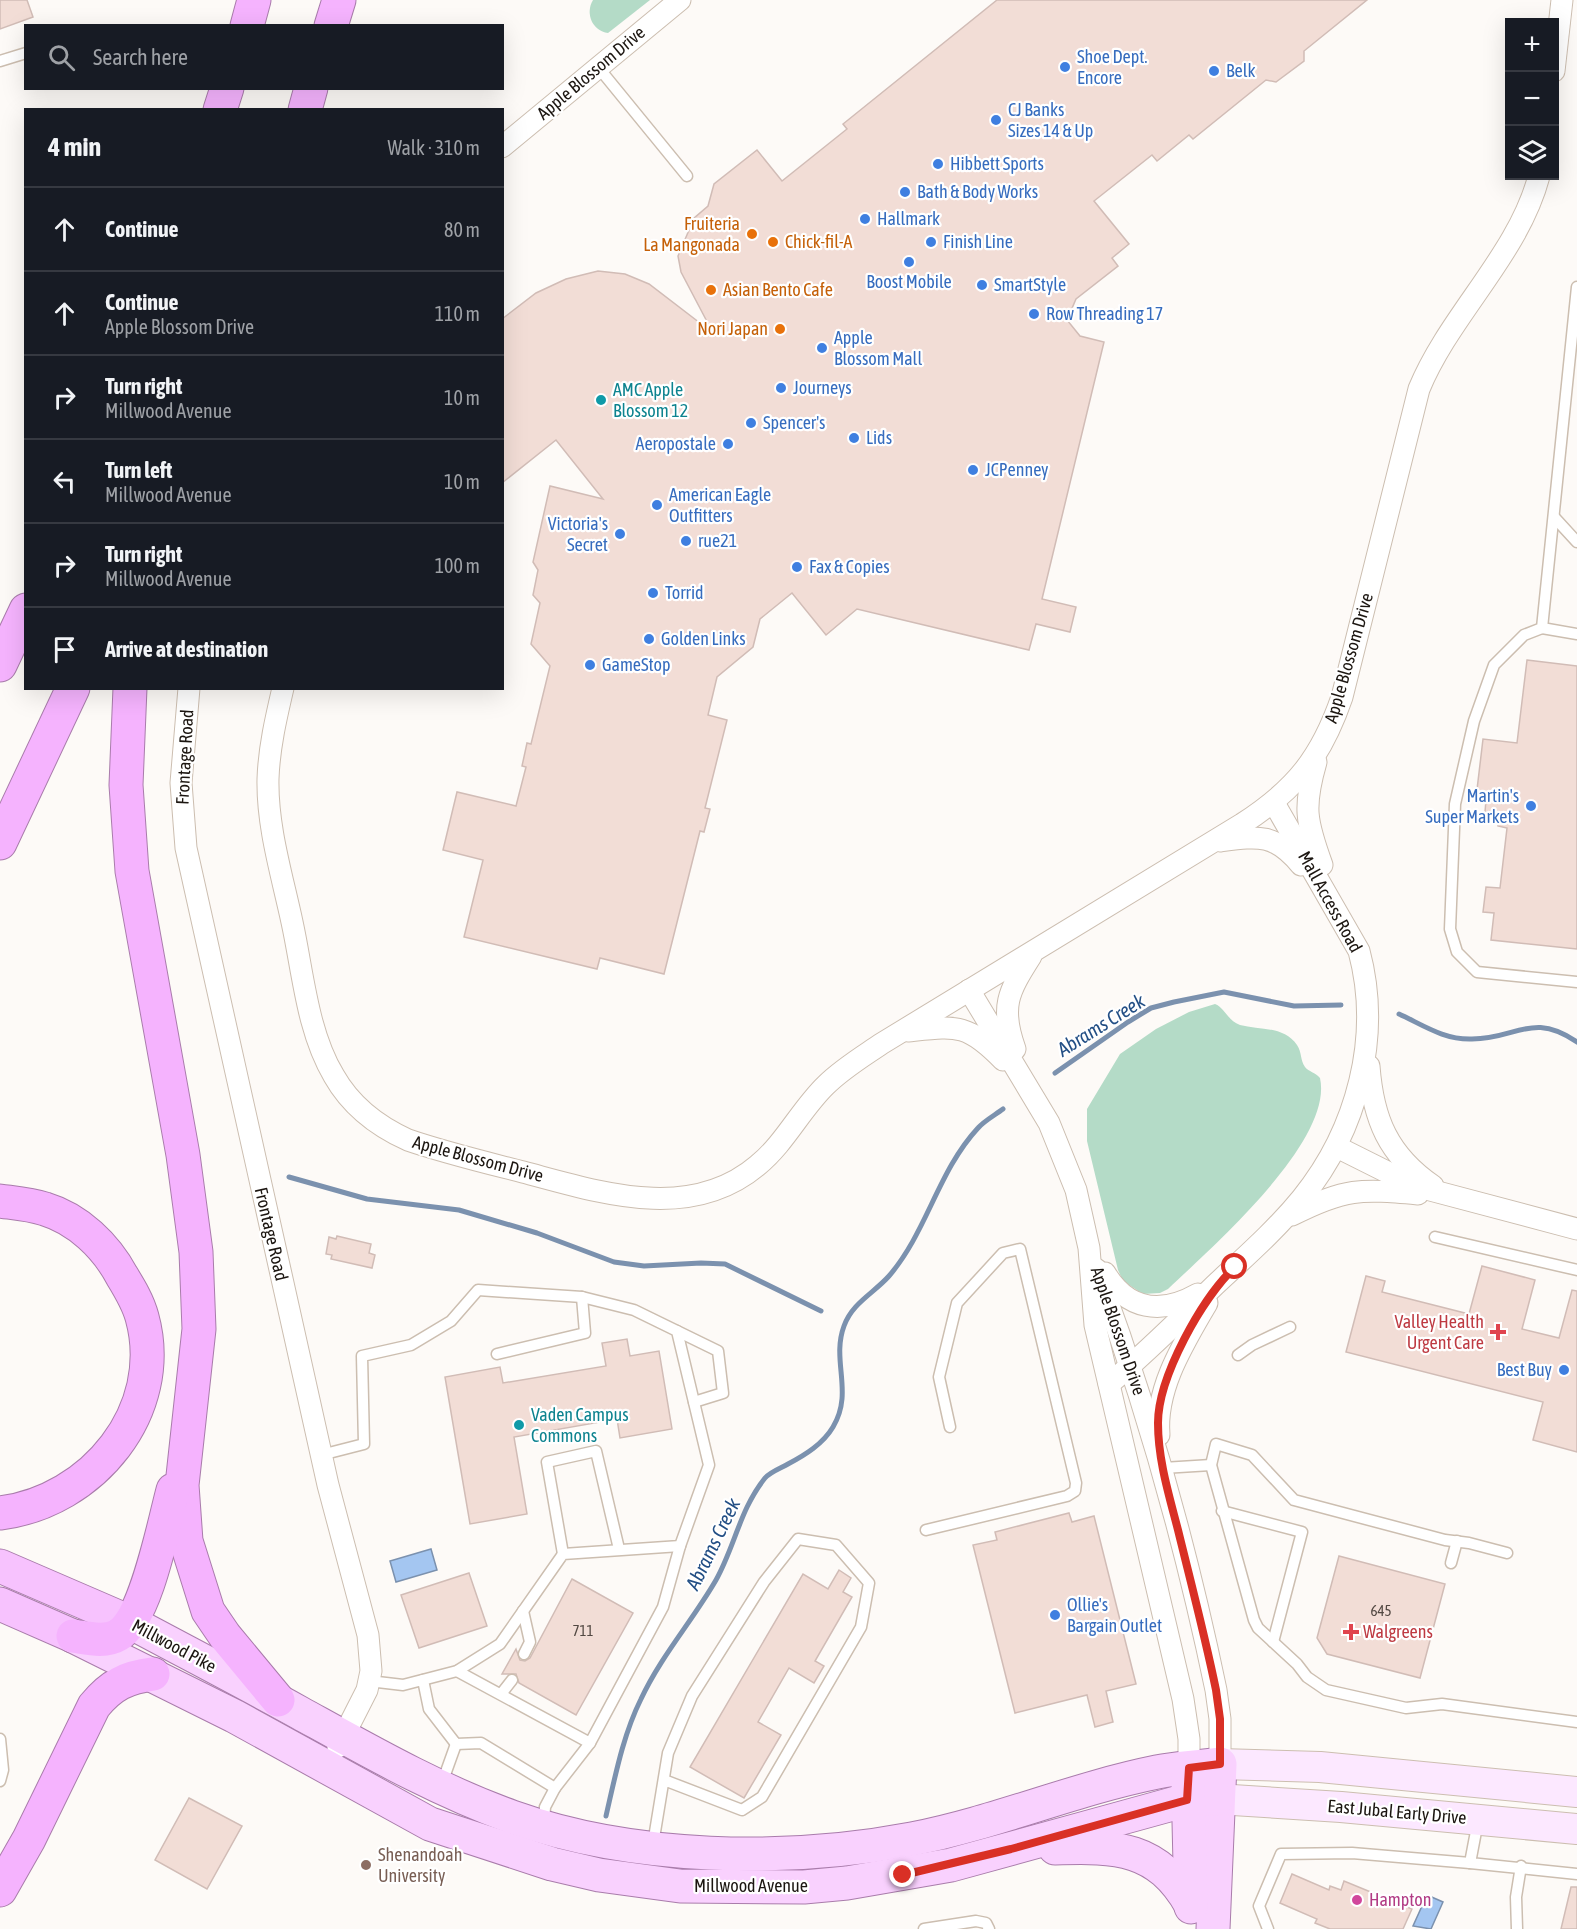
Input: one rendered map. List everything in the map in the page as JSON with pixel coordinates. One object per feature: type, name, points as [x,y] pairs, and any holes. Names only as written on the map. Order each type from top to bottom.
[{"type":"highway","points":[[247,24],[254,0]]},
{"type":"highway","points":[[332,24],[339,0]]},
{"type":"highway","points":[[221,108],[226,90]]},
{"type":"highway","points":[[306,108],[310,90]]},
{"type":"highway","points":[[0,665],[24,614]]},
{"type":"highway","points":[[0,843],[72,690]]},
{"type":"highway","points":[[130,690],[126,785],[130,849],[139,916],[183,1155],[196,1252],[199,1329],[182,1511],[186,1541],[196,1580],[208,1611],[225,1636],[278,1700]]},
{"type":"highway","points":[[0,1201],[47,1209],[94,1237],[105,1250],[132,1293],[142,1317],[146,1374],[140,1402],[129,1428],[91,1473],[67,1491],[40,1503],[0,1513]]},
{"type":"highway","points":[[73,1636],[109,1639],[119,1635],[132,1623],[157,1551],[188,1434]]},
{"type":"highway","name":"Millwood Pike","points":[[0,1566],[132,1623]]},
{"type":"highway","name":"Millwood Pike","points":[[0,1604],[73,1636]]},
{"type":"highway","points":[[0,1890],[29,1839],[94,1706],[105,1692],[118,1683],[134,1676],[153,1674]]},
{"type":"main road","name":"Millwood Pike","points":[[132,1623],[343,1737]]},
{"type":"main road","name":"Millwood Pike","points":[[73,1636],[153,1674],[328,1767]]},
{"type":"main road","name":"Millwood Avenue","points":[[343,1737],[440,1788],[514,1818],[618,1843],[724,1853],[789,1854],[847,1849],[970,1826],[1157,1772],[1204,1766]]},
{"type":"main road","name":"East Jubal Early Drive","points":[[1204,1766],[1320,1767],[1577,1792]]},
{"type":"main road","points":[[1191,1917],[1204,1766]]},
{"type":"main road","name":"Millwood Avenue","points":[[328,1767],[429,1824],[512,1852],[599,1875],[680,1886],[804,1887],[903,1875],[1202,1799]]},
{"type":"main road","name":"East Jubal Early Drive","points":[[1202,1799],[1341,1807],[1577,1829]]},
{"type":"main road","points":[[1202,1799],[1213,1929]]},
{"type":"main road","points":[[1011,1849],[1092,1847],[1133,1853],[1162,1867],[1179,1884],[1191,1917]]},
{"type":"street","name":"Apple Blossom Drive","points":[[504,145],[680,0]]},
{"type":"street","points":[[1559,27],[1562,0]]},
{"type":"street","name":"Apple Blossom Drive","points":[[283,690],[270,751],[268,779],[270,815],[316,1035],[329,1067],[356,1106],[390,1132],[432,1149],[590,1189],[647,1199],[691,1197],[726,1186],[758,1166],[826,1085],[850,1065],[1274,803],[1302,774],[1320,748],[1342,698],[1419,389],[1440,345],[1512,237],[1525,213],[1537,180]]},
{"type":"street","name":"Frontage Road","points":[[189,690],[181,783],[186,848],[321,1455],[368,1635],[371,1655],[369,1681],[328,1767]]},
{"type":"street","points":[[1320,748],[1308,791],[1306,808],[1312,837],[1340,913]]},
{"type":"street","name":"Mall Access Road","points":[[1108,1384],[1132,1365],[1282,1221],[1313,1184],[1336,1147],[1355,1099],[1367,1041],[1368,1010],[1364,970],[1354,939],[1340,913],[1274,803]]},
{"type":"street","points":[[1213,842],[1255,838],[1279,843],[1294,856],[1340,913]]},
{"type":"street","points":[[1027,1084],[1010,1035],[1006,1008],[1012,986],[1035,951]]},
{"type":"street","name":"Apple Blossom Drive","points":[[969,990],[1027,1084],[1064,1156],[1089,1248],[1132,1365],[1162,1468],[1216,1690],[1220,1719],[1204,1766]]},
{"type":"street","points":[[901,1032],[948,1028],[971,1032],[984,1040],[1027,1084]]},
{"type":"street","points":[[1367,1041],[1374,1106],[1383,1130],[1392,1146],[1411,1168],[1448,1197]]},
{"type":"street","points":[[1336,1147],[1392,1177],[1448,1197],[1577,1229]]},
{"type":"street","points":[[1282,1221],[1319,1202],[1351,1192],[1366,1190],[1448,1197]]},
{"type":"street","name":"Apple Blossom Drive","points":[[1089,1248],[1095,1325],[1108,1384],[1183,1699],[1189,1739],[1204,1766]]},
{"type":"street","points":[[1089,1248],[1112,1286],[1136,1305],[1151,1308],[1183,1302],[1219,1282]]},
{"type":"street","points":[[1162,1468],[1158,1423],[1161,1401],[1186,1338],[1219,1282]]},
{"type":"lane","points":[[0,61],[24,54]]},
{"type":"lane","points":[[598,67],[687,176]]},
{"type":"lane","points":[[1542,628],[1577,287]]},
{"type":"lane","points":[[1554,517],[1577,542]]},
{"type":"lane","points":[[1577,634],[1542,628],[1524,635],[1494,665],[1474,721],[1455,804],[1450,929],[1457,952],[1477,972],[1577,982]]},
{"type":"lane","points":[[1435,1237],[1577,1270]]},
{"type":"lane","points":[[926,1530],[1067,1496],[1075,1491],[1074,1471],[1020,1249],[1003,1253],[957,1303],[939,1377],[950,1427]]},
{"type":"lane","points":[[321,1455],[364,1444],[362,1356],[411,1345],[451,1321],[478,1290],[582,1297],[634,1310],[718,1351],[723,1393],[694,1402]]},
{"type":"lane","points":[[497,1354],[585,1333],[582,1297]]},
{"type":"lane","points":[[1238,1355],[1252,1345],[1290,1327]]},
{"type":"lane","points":[[543,1826],[545,1807],[555,1788],[590,1743],[663,1607],[680,1546],[709,1465],[677,1331]]},
{"type":"lane","points":[[1507,1553],[1445,1540],[1294,1500],[1246,1451],[1216,1444],[1211,1465],[1254,1620],[1306,1677],[1326,1690],[1406,1708],[1442,1704],[1577,1722]]},
{"type":"lane","points":[[369,1681],[403,1685],[457,1671],[500,1644],[563,1554],[547,1462],[596,1451],[619,1549]]},
{"type":"lane","points":[[1162,1468],[1211,1465]]},
{"type":"lane","points":[[1222,1511],[1302,1532],[1273,1642]]},
{"type":"lane","points":[[652,1847],[668,1753],[692,1696],[764,1582],[798,1539],[836,1545],[869,1582],[861,1627],[762,1797],[742,1810],[664,1780]]},
{"type":"lane","points":[[1451,1563],[1457,1541]]},
{"type":"lane","points":[[563,1554],[680,1546]]},
{"type":"lane","points":[[523,1611],[530,1642],[524,1654]]},
{"type":"lane","points":[[457,1671],[590,1743]]},
{"type":"lane","points":[[423,1680],[429,1709],[456,1744]]},
{"type":"lane","points":[[501,1694],[512,1680]]},
{"type":"lane","points":[[0,1739],[3,1770],[0,1780]]},
{"type":"lane","points":[[456,1744],[481,1743],[555,1788]]},
{"type":"lane","points":[[440,1788],[456,1744]]},
{"type":"lane","points":[[1470,1863],[1478,1820]]},
{"type":"lane","points":[[1268,1929],[1259,1906],[1281,1854],[1352,1853],[1521,1866],[1577,1874]]},
{"type":"lane","points":[[1517,1929],[1516,1897],[1521,1866]]},
{"type":"lane","points":[[924,1929],[976,1921],[986,1923],[989,1929]]},
{"type":"green space","points":[[593,0],[650,0],[608,33],[598,29],[592,21],[590,10]]},
{"type":"green space","points":[[1215,1004],[1232,1021],[1240,1025],[1271,1030],[1292,1039],[1299,1048],[1305,1067],[1320,1078],[1319,1103],[1308,1132],[1289,1162],[1239,1221],[1168,1289],[1160,1293],[1143,1294],[1123,1281],[1118,1270],[1087,1141],[1087,1109],[1120,1054],[1156,1029],[1189,1012]]},
{"type":"water","points":[[431,1549],[437,1570],[396,1582],[390,1561]]},
{"type":"water","points":[[1427,1895],[1443,1902],[1431,1929],[1413,1926]]},
{"type":"building","points":[[0,0],[27,0],[33,17],[0,29]]},
{"type":"building","points":[[997,0],[1367,0],[1304,51],[1304,61],[1276,82],[1266,80],[1193,139],[1189,135],[1157,161],[1152,155],[1094,201],[1129,244],[1112,258],[1118,266],[1076,299],[1067,320],[1080,336],[1104,342],[1042,599],[1076,607],[1070,632],[1036,624],[1029,650],[857,609],[826,635],[792,593],[760,619],[753,647],[717,677],[708,715],[727,720],[705,808],[710,809],[704,832],[700,831],[664,974],[600,958],[597,969],[464,937],[483,860],[443,850],[457,792],[516,806],[526,767],[522,766],[527,743],[531,744],[550,666],[531,644],[540,603],[533,595],[538,570],[533,562],[550,486],[603,499],[556,440],[504,481],[504,317],[536,293],[566,279],[598,271],[625,274],[649,284],[713,333],[681,272],[678,256],[689,230],[686,225],[708,206],[714,184],[757,150],[782,181],[847,129],[843,124]]},
{"type":"building","name":"Martin's Super Markets","points":[[1527,660],[1577,666],[1577,949],[1491,940],[1494,913],[1483,912],[1486,887],[1500,888],[1507,828],[1498,826],[1499,813],[1485,812],[1486,800],[1476,798],[1483,739],[1517,743]]},
{"type":"building","points":[[337,1236],[371,1244],[369,1253],[375,1255],[372,1268],[331,1259],[332,1255],[326,1254],[329,1237],[336,1239]]},
{"type":"building","points":[[1482,1266],[1535,1280],[1522,1329],[1559,1338],[1572,1290],[1577,1291],[1577,1452],[1533,1440],[1543,1402],[1346,1352],[1366,1276],[1385,1281],[1382,1292],[1469,1314]]},
{"type":"building","name":"Vaden Campus Commons","points":[[627,1339],[630,1356],[659,1351],[672,1429],[620,1438],[617,1419],[514,1437],[527,1514],[470,1524],[445,1377],[500,1367],[503,1383],[606,1366],[602,1343]]},
{"type":"building","name":"Ollie's Bargain Outlet","points":[[1069,1513],[1072,1522],[1094,1516],[1136,1684],[1106,1691],[1113,1722],[1095,1727],[1087,1695],[1015,1713],[973,1545],[997,1540],[995,1532]]},
{"type":"building","name":"Walgreens","points":[[1339,1556],[1445,1584],[1420,1678],[1327,1654],[1317,1638]]},
{"type":"building","points":[[839,1570],[851,1578],[843,1592],[852,1597],[815,1661],[824,1666],[814,1683],[789,1668],[758,1722],[781,1735],[744,1798],[690,1767],[803,1574],[828,1589]]},
{"type":"building","points":[[469,1573],[487,1626],[419,1648],[401,1595]]},
{"type":"building","points":[[572,1579],[633,1613],[576,1715],[519,1683],[516,1674],[502,1674],[516,1649],[520,1660],[525,1661],[530,1658]]},
{"type":"building","points":[[189,1798],[242,1826],[207,1889],[155,1860]]},
{"type":"building","name":"Hampton","points":[[1292,1874],[1329,1890],[1330,1886],[1341,1890],[1344,1881],[1412,1909],[1403,1929],[1330,1929],[1315,1923],[1317,1919],[1280,1903]]},
{"type":"building","points":[[1571,1887],[1577,1887],[1577,1929],[1561,1929]]},
{"type":"waterway","name":"Abrams Creek","points":[[1055,1073],[1151,1008],[1174,1002],[1224,992],[1294,1006],[1341,1005]]},
{"type":"waterway","name":"Abrams Creek","points":[[1399,1014],[1434,1031],[1462,1039],[1488,1038],[1536,1027],[1548,1028],[1577,1042]]},
{"type":"waterway","name":"Abrams Creek","points":[[606,1816],[624,1742],[641,1699],[658,1668],[716,1580],[756,1490],[767,1476],[801,1457],[824,1439],[833,1427],[842,1401],[840,1352],[844,1326],[848,1318],[852,1311],[889,1276],[902,1259],[964,1145],[980,1125],[1003,1109]]},
{"type":"waterway","points":[[289,1177],[367,1199],[459,1210],[537,1233],[614,1262],[644,1266],[725,1264],[821,1311]]},
{"type":"place","name":"Shoe Dept. Encore","points":[[1065,67]]},
{"type":"place","name":"Belk","points":[[1214,71]]},
{"type":"place","name":"CJ Banks Sizes 14 & Up","points":[[996,120]]},
{"type":"place","name":"Hibbett Sports","points":[[938,164]]},
{"type":"place","name":"Bath & Body Works","points":[[905,192]]},
{"type":"place","name":"Hallmark","points":[[865,219]]},
{"type":"place","name":"Fruiteria La Mangonada","points":[[752,234]]},
{"type":"place","name":"Chick-fil-A","points":[[773,242]]},
{"type":"place","name":"Finish Line","points":[[931,242]]},
{"type":"place","name":"Boost Mobile","points":[[909,262]]},
{"type":"place","name":"SmartStyle","points":[[982,285]]},
{"type":"place","name":"Asian Bento Cafe","points":[[711,290]]},
{"type":"place","name":"Row Threading 17","points":[[1034,314]]},
{"type":"place","name":"Nori Japan","points":[[780,329]]},
{"type":"place","name":"Apple Blossom Mall","points":[[822,348]]},
{"type":"place","name":"Journeys","points":[[781,388]]},
{"type":"place","name":"AMC Apple Blossom 12","points":[[601,400]]},
{"type":"place","name":"Spencer's","points":[[751,423]]},
{"type":"place","name":"Lids","points":[[854,438]]},
{"type":"place","name":"Aeropostale","points":[[728,444]]},
{"type":"place","name":"JCPenney","points":[[973,470]]},
{"type":"place","name":"American Eagle Outfitters","points":[[657,505]]},
{"type":"place","name":"Victoria's Secret","points":[[620,534]]},
{"type":"place","name":"rue21","points":[[686,541]]},
{"type":"place","name":"Fax & Copies","points":[[797,567]]},
{"type":"place","name":"Torrid","points":[[653,593]]},
{"type":"place","name":"Golden Links","points":[[649,639]]},
{"type":"place","name":"GameStop","points":[[590,665]]},
{"type":"place","name":"Martin's Super Markets","points":[[1531,806]]},
{"type":"place","name":"Valley Health Urgent Care","points":[[1498,1332]]},
{"type":"place","name":"Best Buy","points":[[1564,1370]]},
{"type":"place","name":"Vaden Campus Commons","points":[[519,1425]]},
{"type":"place","name":"Ollie's Bargain Outlet","points":[[1055,1615]]},
{"type":"place","name":"Walgreens","points":[[1351,1632]]},
{"type":"place","name":"Shenandoah University","points":[[366,1865]]},
{"type":"place","name":"Hampton","points":[[1357,1900]]},
{"type":"route","points":[[903,1875],[951,1865],[1187,1800],[1189,1768],[1220,1764],[1220,1719],[1212,1668],[1162,1468],[1158,1423],[1161,1401],[1168,1379],[1186,1338],[1219,1282],[1235,1267]]}]
